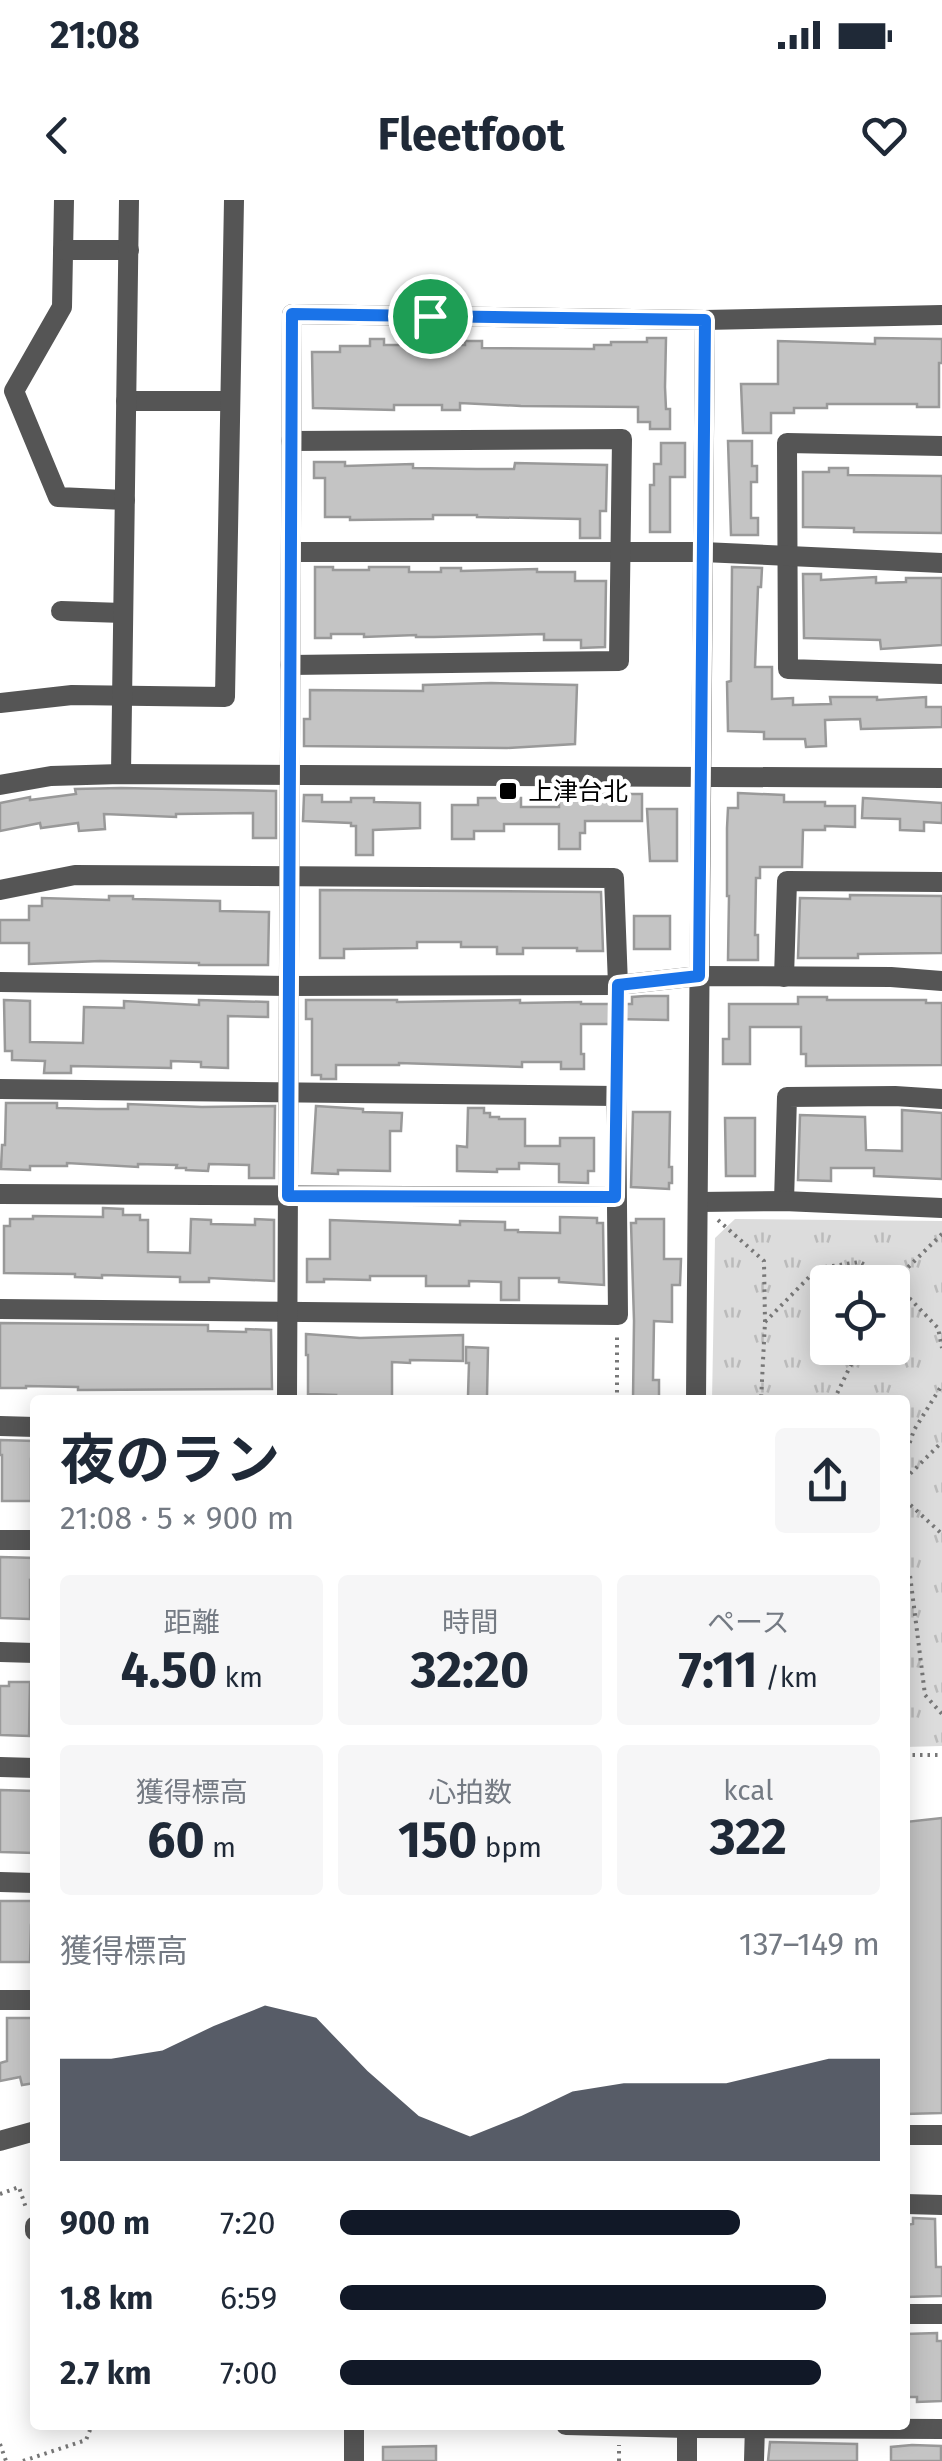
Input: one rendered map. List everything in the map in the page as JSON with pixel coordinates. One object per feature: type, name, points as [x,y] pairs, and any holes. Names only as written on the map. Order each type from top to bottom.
[{"type":"street","points":[[64,200],[62,307],[7,397],[58,498],[125,500]]},
{"type":"street","points":[[122,774],[129,200]]},
{"type":"street","points":[[0,703],[72,695],[225,697],[234,200]]},
{"type":"street","points":[[63,250],[128,250]]},
{"type":"street","points":[[287,1395],[292,314],[705,320],[942,316]]},
{"type":"street","points":[[696,1395],[705,320]]},
{"type":"street","points":[[126,402],[230,402]]},
{"type":"street","points":[[290,665],[619,661],[622,439],[291,442]]},
{"type":"street","points":[[942,446],[787,443],[788,670],[942,674]]},
{"type":"street","points":[[291,552],[702,552],[942,563]]},
{"type":"street","points":[[60,611],[123,613]]},
{"type":"street","points":[[0,785],[51,776],[122,774],[942,778]]},
{"type":"street","points":[[0,890],[75,875],[614,878],[618,985]]},
{"type":"street","points":[[784,976],[787,881],[942,882]]},
{"type":"street","points":[[0,982],[618,985],[699,976],[942,981]]},
{"type":"street","points":[[0,1089],[616,1096],[618,1315],[0,1308]]},
{"type":"street","points":[[784,1201],[787,1097],[942,1099]]},
{"type":"street","points":[[0,1194],[615,1197]]},
{"type":"street","points":[[698,1202],[784,1201],[942,1208]]},
{"type":"street","points":[[0,1426],[30,1427]]},
{"type":"street","points":[[0,1540],[30,1540]]},
{"type":"street","points":[[0,1652],[30,1653]]},
{"type":"street","points":[[0,1768],[30,1768]]},
{"type":"street","points":[[0,1882],[30,1883]]},
{"type":"street","points":[[0,2000],[30,2000]]},
{"type":"street","points":[[0,2141],[30,2132]]},
{"type":"street","points":[[910,2134],[942,2135]]},
{"type":"street","points":[[910,2204],[942,2205]]},
{"type":"street","points":[[910,2314],[942,2314]]},
{"type":"street","points":[[910,2428],[942,2429]]},
{"type":"street","points":[[354,2430],[354,2461]]},
{"type":"street","points":[[687,2430],[687,2461]]},
{"type":"street","points":[[754,2461],[755,2430]]},
{"type":"path","points":[[616,1096],[618,985]]},
{"type":"path","points":[[698,1202],[764,1261],[761,1395]]},
{"type":"path","points":[[910,1265],[942,1234]]},
{"type":"path","points":[[839,1265],[865,1265]]},
{"type":"path","points":[[765,1322],[810,1276]]},
{"type":"path","points":[[910,1299],[938,1328],[942,1348]]},
{"type":"path","points":[[616,1395],[618,1315]]},
{"type":"path","points":[[836,1395],[851,1365]]},
{"type":"path","points":[[910,1442],[942,1385]]},
{"type":"path","points":[[910,1474],[942,1442]]},
{"type":"path","points":[[910,1505],[942,1534]]},
{"type":"path","points":[[910,1575],[925,1696],[942,1714]]},
{"type":"path","points":[[910,1755],[942,1754]]},
{"type":"path","points":[[0,2194],[19,2188],[30,2217]]},
{"type":"path","points":[[23,2461],[86,2440],[90,2430]]},
{"type":"path","points":[[0,2444],[6,2461]]},
{"type":"green space","points":[[735,1219],[942,1221],[942,1746],[910,1747],[910,1395],[712,1395],[715,1238]]},
{"type":"building","points":[[647,338],[666,338],[665,387],[670,429],[650,429],[650,422],[638,422],[638,407],[460,403],[460,410],[442,410],[442,405],[394,405],[394,410],[313,408],[312,352],[340,352],[340,346],[370,346],[370,339],[384,339],[384,345],[465,345],[465,341],[482,341],[482,348],[594,349],[594,345],[611,342],[647,342]]},
{"type":"building","points":[[875,338],[942,339],[939,407],[827,404],[827,408],[794,408],[794,413],[771,413],[771,433],[743,433],[741,384],[778,384],[778,341],[875,344]]},
{"type":"building","points":[[728,441],[752,441],[752,466],[757,466],[757,482],[751,482],[751,518],[758,518],[758,535],[731,535]]},
{"type":"building","points":[[661,443],[685,443],[685,477],[670,477],[670,532],[650,532],[650,485],[654,485],[654,464],[661,464]]},
{"type":"building","points":[[314,462],[477,469],[514,469],[515,463],[607,465],[606,511],[600,511],[600,538],[580,538],[580,519],[477,515],[433,515],[433,519],[325,517],[325,478],[314,478]]},
{"type":"building","points":[[829,468],[848,468],[848,475],[942,476],[942,533],[803,527],[803,472],[829,472]]},
{"type":"building","points":[[315,567],[409,567],[409,572],[461,568],[575,572],[575,581],[606,581],[605,647],[581,648],[581,640],[544,640],[544,634],[331,634],[331,638],[315,638]]},
{"type":"building","points":[[732,567],[762,568],[755,667],[772,667],[772,699],[793,698],[793,705],[831,704],[830,697],[926,697],[926,707],[942,707],[942,727],[861,729],[860,719],[825,720],[826,746],[806,747],[805,739],[764,739],[764,732],[728,731]]},
{"type":"building","points":[[803,574],[821,574],[821,580],[876,577],[876,583],[942,578],[942,645],[881,649],[880,640],[804,638]]},
{"type":"building","points":[[423,685],[577,685],[575,744],[507,748],[304,746],[304,719],[310,719],[310,690],[423,691]]},
{"type":"building","points":[[75,789],[276,791],[276,838],[253,838],[253,813],[176,817],[104,814],[105,829],[79,831],[78,823],[41,828],[40,823],[0,831],[0,803],[76,794]]},
{"type":"building","points":[[738,793],[784,795],[784,802],[855,806],[855,827],[803,830],[802,867],[760,867],[760,878],[756,878],[758,960],[728,960],[728,808],[738,808]]},
{"type":"building","points":[[595,794],[642,794],[642,821],[585,821],[580,849],[559,849],[559,824],[504,824],[504,831],[474,831],[474,839],[452,839],[452,805],[478,805],[478,798],[521,798],[521,807],[559,807],[559,799],[595,799]]},
{"type":"building","points":[[304,795],[322,795],[322,802],[374,798],[374,802],[420,803],[420,828],[373,830],[373,855],[356,855],[356,826],[303,821]]},
{"type":"building","points":[[863,798],[942,803],[942,823],[924,822],[924,831],[900,830],[900,819],[862,818]]},
{"type":"building","points":[[647,809],[677,809],[677,861],[650,861]]},
{"type":"building","points":[[320,890],[601,892],[603,951],[523,948],[523,954],[497,954],[497,947],[417,942],[417,948],[344,949],[344,958],[320,958]]},
{"type":"building","points":[[850,895],[942,896],[942,953],[798,958],[800,898],[850,899]]},
{"type":"building","points":[[109,896],[220,901],[220,911],[269,912],[268,965],[100,961],[29,964],[29,943],[0,943],[0,920],[29,920],[29,906],[42,906],[42,898],[109,900]]},
{"type":"building","points":[[634,916],[670,916],[670,949],[634,949]]},
{"type":"building","points":[[668,996],[668,1020],[614,1019],[614,1024],[581,1024],[584,1069],[561,1069],[561,1062],[522,1062],[522,1067],[399,1063],[336,1065],[336,1079],[312,1075],[312,1019],[306,1019],[306,1000],[632,1004],[632,997]]},
{"type":"building","points":[[798,997],[942,1003],[942,1065],[806,1066],[806,1054],[801,1054],[801,1027],[750,1027],[750,1064],[723,1064],[723,1039],[729,1039],[729,1004],[798,1004]]},
{"type":"building","points":[[4,1000],[30,1001],[30,1042],[83,1043],[84,1007],[124,1008],[124,1001],[199,1005],[199,1000],[268,1002],[268,1017],[228,1016],[228,1068],[171,1061],[171,1068],[71,1066],[71,1073],[44,1073],[45,1061],[12,1060],[12,1051],[5,1051]]},
{"type":"building","points":[[6,1103],[57,1103],[57,1108],[97,1109],[128,1109],[128,1104],[275,1106],[274,1178],[249,1178],[249,1165],[209,1164],[208,1171],[186,1170],[176,1168],[177,1165],[67,1163],[30,1166],[30,1170],[1,1169]]},
{"type":"building","points":[[316,1106],[402,1113],[401,1131],[390,1131],[390,1171],[312,1173]]},
{"type":"building","points":[[468,1108],[484,1108],[484,1113],[499,1119],[525,1119],[525,1146],[560,1146],[560,1138],[594,1138],[594,1171],[588,1171],[588,1183],[559,1182],[559,1164],[519,1163],[519,1169],[497,1172],[457,1171],[457,1146],[467,1147]]},
{"type":"building","points":[[902,1110],[942,1113],[942,1179],[874,1176],[874,1168],[831,1168],[831,1181],[798,1180],[800,1115],[865,1117],[866,1150],[902,1151]]},
{"type":"building","points":[[633,1112],[670,1112],[669,1189],[631,1187]]},
{"type":"building","points":[[725,1118],[755,1118],[755,1176],[726,1176]]},
{"type":"building","points":[[103,1208],[123,1209],[123,1215],[140,1215],[140,1220],[148,1220],[148,1252],[190,1253],[191,1219],[211,1220],[211,1224],[255,1225],[255,1219],[274,1220],[274,1281],[209,1278],[209,1282],[180,1282],[180,1277],[4,1273],[4,1226],[10,1226],[10,1219],[103,1217]]},
{"type":"building","points":[[560,1217],[597,1218],[597,1223],[603,1223],[604,1285],[559,1282],[559,1278],[519,1278],[519,1300],[501,1300],[501,1282],[426,1286],[426,1276],[370,1276],[370,1280],[307,1282],[307,1259],[330,1259],[330,1220],[460,1225],[460,1221],[505,1222],[505,1230],[560,1233]]},
{"type":"building","points":[[636,1219],[664,1219],[664,1259],[681,1259],[680,1285],[672,1285],[672,1322],[654,1321],[653,1380],[659,1380],[659,1395],[633,1395],[631,1223],[636,1223]]},
{"type":"building","points":[[0,1323],[208,1325],[208,1331],[271,1330],[272,1389],[0,1388]]},
{"type":"building","points":[[306,1334],[360,1338],[463,1335],[463,1361],[392,1362],[392,1395],[308,1394]]},
{"type":"building","points":[[466,1347],[488,1348],[487,1395],[468,1395]]},
{"type":"building","points":[[0,1440],[30,1441],[30,1501],[2,1501]]},
{"type":"building","points":[[0,1557],[30,1558],[30,1619],[0,1618]]},
{"type":"building","points":[[9,1682],[30,1682],[29,1736],[0,1735],[0,1686],[9,1686]]},
{"type":"building","points":[[0,1790],[30,1791],[30,1853],[0,1852]]},
{"type":"building","points":[[942,1818],[942,2113],[910,2114],[910,1821]]},
{"type":"building","points":[[0,1901],[30,1901],[30,1962],[0,1962]]},
{"type":"building","points":[[7,2018],[30,2018],[30,2084],[22,2085],[20,2077],[0,2081],[0,2063],[7,2061]]},
{"type":"building","points":[[913,2218],[935,2219],[936,2267],[942,2267],[942,2296],[910,2297]]},
{"type":"building","points":[[937,2333],[937,2341],[942,2341],[942,2401],[917,2402],[917,2397],[910,2397],[910,2334]]},
{"type":"building","points":[[770,2442],[857,2444],[857,2461],[768,2461]]},
{"type":"building","points":[[436,2446],[436,2461],[383,2461],[383,2447]]},
{"type":"building","points":[[941,2446],[941,2461],[891,2461],[891,2447]]},
{"type":"place","name":"上津台北","points":[[508,791]]},
{"type":"route","points":[[292,314],[430,316],[705,320],[699,976],[618,985],[615,1197],[288,1196],[292,314]]}]
